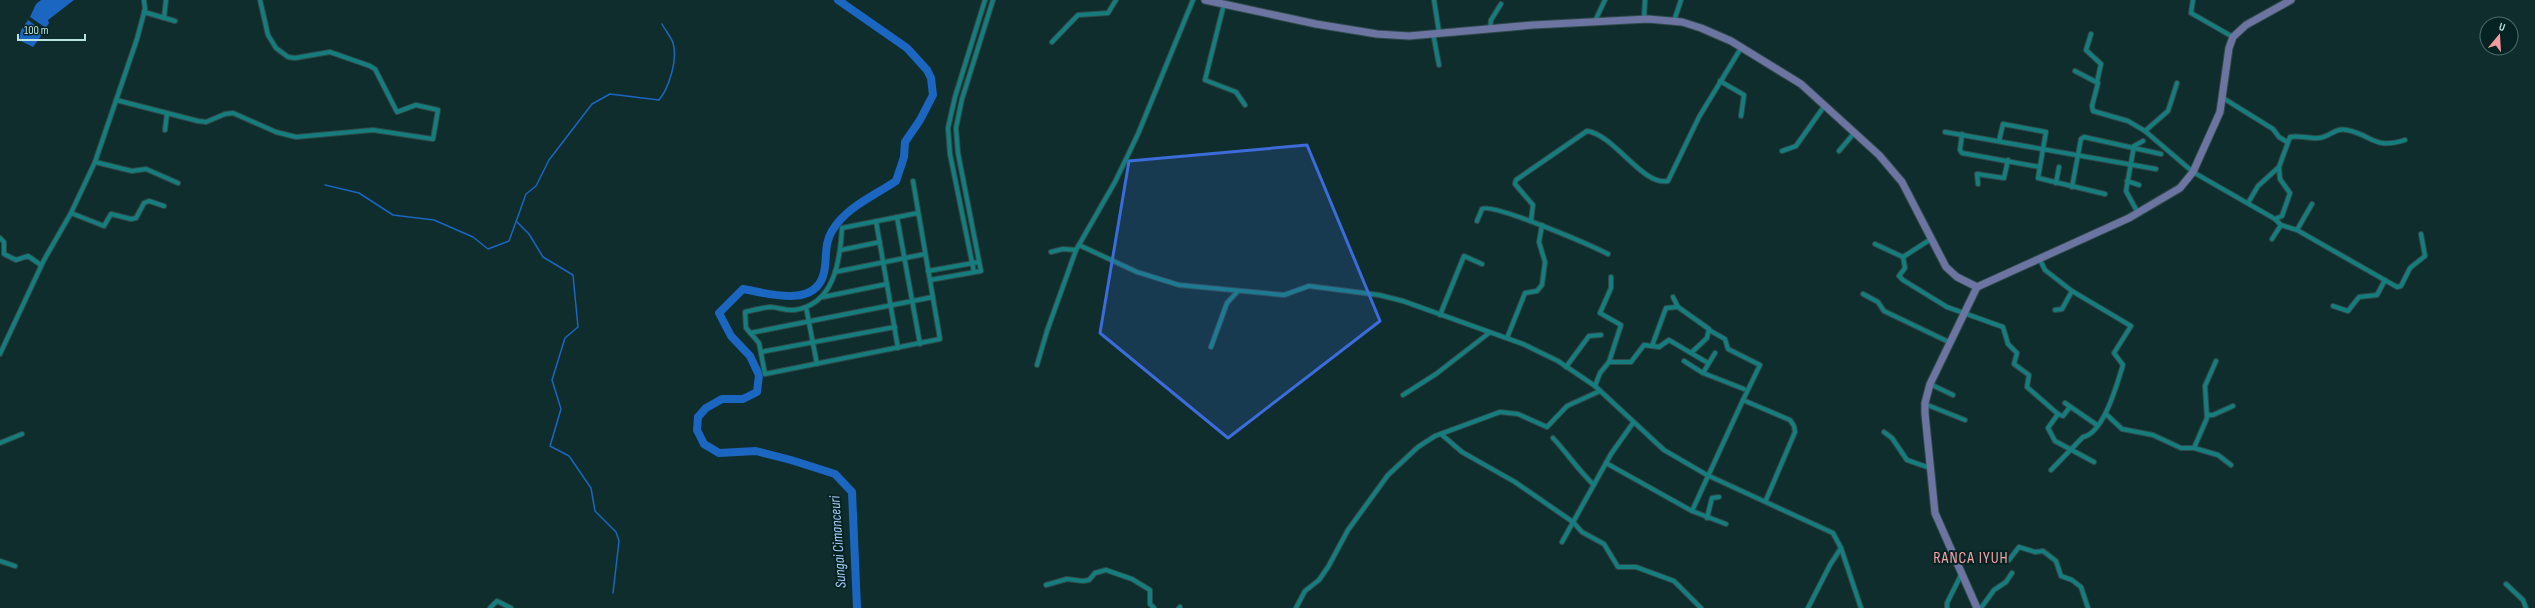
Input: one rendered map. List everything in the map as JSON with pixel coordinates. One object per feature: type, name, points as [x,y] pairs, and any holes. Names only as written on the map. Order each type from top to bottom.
[{"type":"main road","points":[[1205,0],[1316,24],[1378,34],[1409,36],[1595,21],[1674,21],[1705,29],[1741,48],[1801,84],[1855,132],[1902,182],[1931,239],[1949,270],[1977,287]]},
{"type":"main road","points":[[1977,608],[1961,575],[1935,513],[1925,404],[1930,384],[1952,343],[1977,287],[2138,213],[2180,188],[2193,172],[2215,126],[2223,98],[2229,48],[2232,37],[2246,25],[2291,0]]},
{"type":"street","points":[[0,354],[42,265],[71,213],[95,162],[144,12],[144,0]]},
{"type":"street","points":[[164,18],[166,0]]},
{"type":"street","points":[[116,100],[167,114],[206,122],[225,114],[233,113],[276,132],[296,137],[373,130],[433,139],[438,110],[416,105],[397,112],[375,69],[370,66],[330,52],[295,58],[281,53],[268,35],[260,0]]},
{"type":"street","points":[[974,272],[950,154],[948,128],[955,97],[985,0]]},
{"type":"street","points":[[930,280],[981,271],[958,153],[956,128],[962,99],[993,0]]},
{"type":"street","points":[[1052,42],[1074,17],[1084,13],[1108,13],[1116,0]]},
{"type":"street","points":[[1037,366],[1046,331],[1076,250],[1092,218],[1115,182],[1138,134],[1194,0]]},
{"type":"street","points":[[1434,0],[1439,65]]},
{"type":"street","points":[[1595,21],[1606,0]]},
{"type":"street","points":[[1643,20],[1645,0]]},
{"type":"street","points":[[1674,21],[1681,0]]},
{"type":"street","points":[[2193,0],[2191,13],[2232,37]]},
{"type":"street","points":[[1224,3],[1205,80],[1236,92],[1245,105]]},
{"type":"street","points":[[1490,29],[1491,20],[1501,4]]},
{"type":"street","points":[[144,12],[175,21]]},
{"type":"street","points":[[2091,34],[2086,50],[2101,64],[2097,82],[2098,86],[2092,110],[2125,119],[2144,131],[2193,172],[2275,219],[2281,225],[2298,230],[2339,256],[2399,288],[2410,268],[2425,256],[2421,234]]},
{"type":"street","points":[[1531,221],[1533,205],[1515,184],[1516,180],[1588,131],[1604,137],[1654,179],[1668,181],[1699,116],[1741,48]]},
{"type":"street","points":[[2075,71],[2097,82]]},
{"type":"street","points":[[1720,81],[1744,95],[1741,116]]},
{"type":"street","points":[[2144,131],[2168,111],[2177,83]]},
{"type":"street","points":[[2223,98],[2273,129],[2279,137],[2287,142]]},
{"type":"street","points":[[1782,151],[1796,146],[1826,105]]},
{"type":"street","points":[[165,130],[167,114]]},
{"type":"street","points":[[1999,141],[2003,124],[2046,132],[2038,178],[2105,194]]},
{"type":"street","points":[[2275,219],[2282,216],[2290,193],[2280,179],[2279,167],[2287,142],[2293,136],[2320,138],[2339,129],[2352,131],[2376,143],[2393,144],[2405,140]]},
{"type":"street","points":[[1839,151],[1855,132]]},
{"type":"street","points":[[1945,132],[2156,169]]},
{"type":"street","points":[[1962,134],[1960,150],[1962,153],[2008,160],[2040,167]]},
{"type":"street","points":[[2072,187],[2078,156],[2084,137],[2134,146],[2161,154]]},
{"type":"street","points":[[2138,213],[2127,194],[2127,182],[2134,146],[2143,141]]},
{"type":"street","points":[[1978,184],[1975,175],[1977,174],[2004,178],[2008,160]]},
{"type":"street","points":[[95,162],[132,171],[146,169],[178,183]]},
{"type":"street","points":[[2056,183],[2059,167]]},
{"type":"street","points":[[2248,203],[2259,185],[2279,167]]},
{"type":"street","points":[[913,181],[940,340],[765,374],[759,343],[746,328],[745,312],[771,307],[783,311],[815,304],[823,297],[835,272],[841,250],[842,228],[918,213]]},
{"type":"street","points":[[2127,182],[2139,185]]},
{"type":"street","points":[[71,213],[104,226],[111,214],[131,219],[136,218],[144,202],[149,201],[164,206]]},
{"type":"street","points":[[2298,230],[2312,204]]},
{"type":"street","points":[[1477,221],[1482,209],[1486,206],[1542,225],[1608,254]]},
{"type":"street","points":[[897,217],[920,344]]},
{"type":"street","points":[[876,221],[898,348]]},
{"type":"street","points":[[1507,338],[1525,293],[1537,291],[1542,285],[1545,262],[1539,240],[1542,225]]},
{"type":"street","points":[[2272,239],[2281,225]]},
{"type":"street","points":[[0,238],[4,242],[4,254],[16,260],[28,256],[42,265]]},
{"type":"street","points":[[1903,257],[1931,239]]},
{"type":"street","points":[[841,250],[880,242]]},
{"type":"street","points":[[1875,244],[1903,257]]},
{"type":"street","points":[[1079,245],[1137,272],[1179,285],[1287,295],[1309,286],[1379,295],[1440,314],[1489,333],[1507,338],[1548,356],[1595,386],[1633,423],[1664,450],[1707,475],[1766,500],[1833,533],[1841,548],[1862,608]]},
{"type":"street","points":[[1051,252],[1059,249],[1076,250]]},
{"type":"street","points":[[835,272],[925,254]]},
{"type":"street","points":[[1440,314],[1464,256],[1482,264]]},
{"type":"street","points":[[1903,257],[1905,266],[1899,275],[1900,279],[1947,307],[1965,314],[1989,320],[2003,327],[2008,344],[2018,353],[2014,364],[2030,375],[2027,387],[2058,414],[2063,416],[2070,407]]},
{"type":"street","points":[[2039,258],[2045,270],[2072,291],[2131,325],[2114,353],[2123,365],[2106,414],[2097,425],[2051,470]]},
{"type":"street","points":[[928,272],[979,262]]},
{"type":"street","points":[[1595,386],[1600,373],[1609,362],[1622,325],[1600,313],[1610,288],[1611,276]]},
{"type":"street","points":[[2333,306],[2348,311],[2358,297],[2377,295],[2385,280]]},
{"type":"street","points":[[823,297],[887,284]]},
{"type":"street","points":[[1211,346],[1227,303],[1238,291]]},
{"type":"street","points":[[2054,310],[2062,309],[2072,291]]},
{"type":"street","points":[[1863,294],[1878,302],[1884,311],[1952,343]]},
{"type":"street","points":[[750,333],[933,297]]},
{"type":"street","points":[[1673,297],[1678,307],[1705,324],[1709,330],[1725,339],[1728,349],[1760,365],[1707,475],[1692,511]]},
{"type":"street","points":[[806,307],[817,364]]},
{"type":"street","points":[[1652,346],[1666,308],[1678,307]]},
{"type":"street","points":[[761,352],[895,326]]},
{"type":"street","points":[[1691,353],[1705,340],[1709,330]]},
{"type":"street","points":[[1403,395],[1436,374],[1489,333]]},
{"type":"street","points":[[1566,367],[1589,336],[1601,335]]},
{"type":"street","points":[[1609,362],[1631,362],[1644,344],[1660,347],[1670,340],[1708,363]]},
{"type":"street","points":[[1703,373],[1715,353]]},
{"type":"street","points":[[1684,361],[1703,373],[1744,389]]},
{"type":"street","points":[[2194,448],[2200,437],[2206,415],[2205,382],[2216,361]]},
{"type":"street","points":[[1930,384],[1953,395]]},
{"type":"street","points":[[1296,608],[1305,591],[1319,580],[1328,567],[1348,530],[1388,474],[1418,447],[1441,434],[1496,413],[1504,412],[1518,414],[1547,427],[1568,406],[1600,391]]},
{"type":"street","points":[[1743,400],[1790,420],[1795,428],[1766,500]]},
{"type":"street","points":[[2065,403],[2097,425]]},
{"type":"street","points":[[1925,404],[1965,420]]},
{"type":"street","points":[[2206,415],[2210,416],[2233,406]]},
{"type":"street","points":[[2058,414],[2048,429],[2054,441],[2094,462]]},
{"type":"street","points":[[2106,414],[2122,429],[2153,435],[2181,448],[2194,448],[2218,455],[2230,465]]},
{"type":"street","points":[[1562,542],[1606,463],[1633,423]]},
{"type":"street","points":[[1884,432],[1892,438],[1907,460],[1930,468]]},
{"type":"street","points":[[0,443],[22,434]]},
{"type":"street","points":[[1441,434],[1462,452],[1495,470],[1573,522],[1582,532],[1606,545],[1618,568],[1636,567],[1674,581],[1701,608]]},
{"type":"street","points":[[1553,438],[1574,461],[1577,470],[1594,485]]},
{"type":"street","points":[[1606,463],[1692,511],[1726,524]]},
{"type":"street","points":[[1707,518],[1712,498],[1719,497]]},
{"type":"street","points":[[2009,560],[2019,547],[2035,552],[2043,551],[2056,561],[2061,576],[2072,580],[2081,587],[2088,608]]},
{"type":"street","points":[[1808,608],[1830,565],[1841,548]]},
{"type":"street","points":[[0,561],[15,566]]},
{"type":"street","points":[[1046,586],[1067,579],[1083,582],[1089,580],[1096,573],[1106,570],[1132,579],[1150,590],[1150,604],[1154,608]]},
{"type":"street","points":[[1981,608],[1994,590],[2006,582],[2012,573]]},
{"type":"street","points":[[1947,608],[1947,603],[1961,575]]},
{"type":"street","points":[[2506,584],[2523,600],[2526,608]]},
{"type":"street","points":[[490,608],[496,602],[511,608]]},
{"type":"highlighted area","points":[[1307,145],[1380,321],[1228,438],[1100,333],[1129,161]]},
{"type":"water","points":[[41,0],[74,0],[48,20],[49,23],[46,28],[30,17],[36,4]]},
{"type":"water","points":[[28,20],[44,32],[33,47],[19,40],[21,30]]},
{"type":"waterway","name":"Sungai Cimanceuri","points":[[838,0],[907,48],[927,70],[931,78],[933,95],[920,120],[905,142],[904,157],[896,181],[845,215],[832,231],[829,236],[823,276],[818,286],[810,292],[788,296],[743,289],[719,313],[731,336],[750,356],[759,375],[757,392],[743,399],[722,399],[706,408],[698,417],[697,430],[704,444],[719,453],[756,451],[791,460],[835,474],[852,492],[857,608]]},
{"type":"waterway","points":[[325,185],[359,193],[393,215],[434,220],[473,237],[488,249],[509,241],[526,194],[536,186],[549,160],[592,104],[610,94],[659,100],[663,95],[672,73],[674,50],[671,38],[662,24]]},
{"type":"waterway","points":[[517,222],[529,234],[543,257],[573,275],[578,327],[565,338],[552,380],[561,409],[550,446],[569,456],[591,488],[595,511],[616,532],[619,541],[613,593]]},
{"type":"district","name":"RANCA IYUH","points":[[1971,558]]}]
